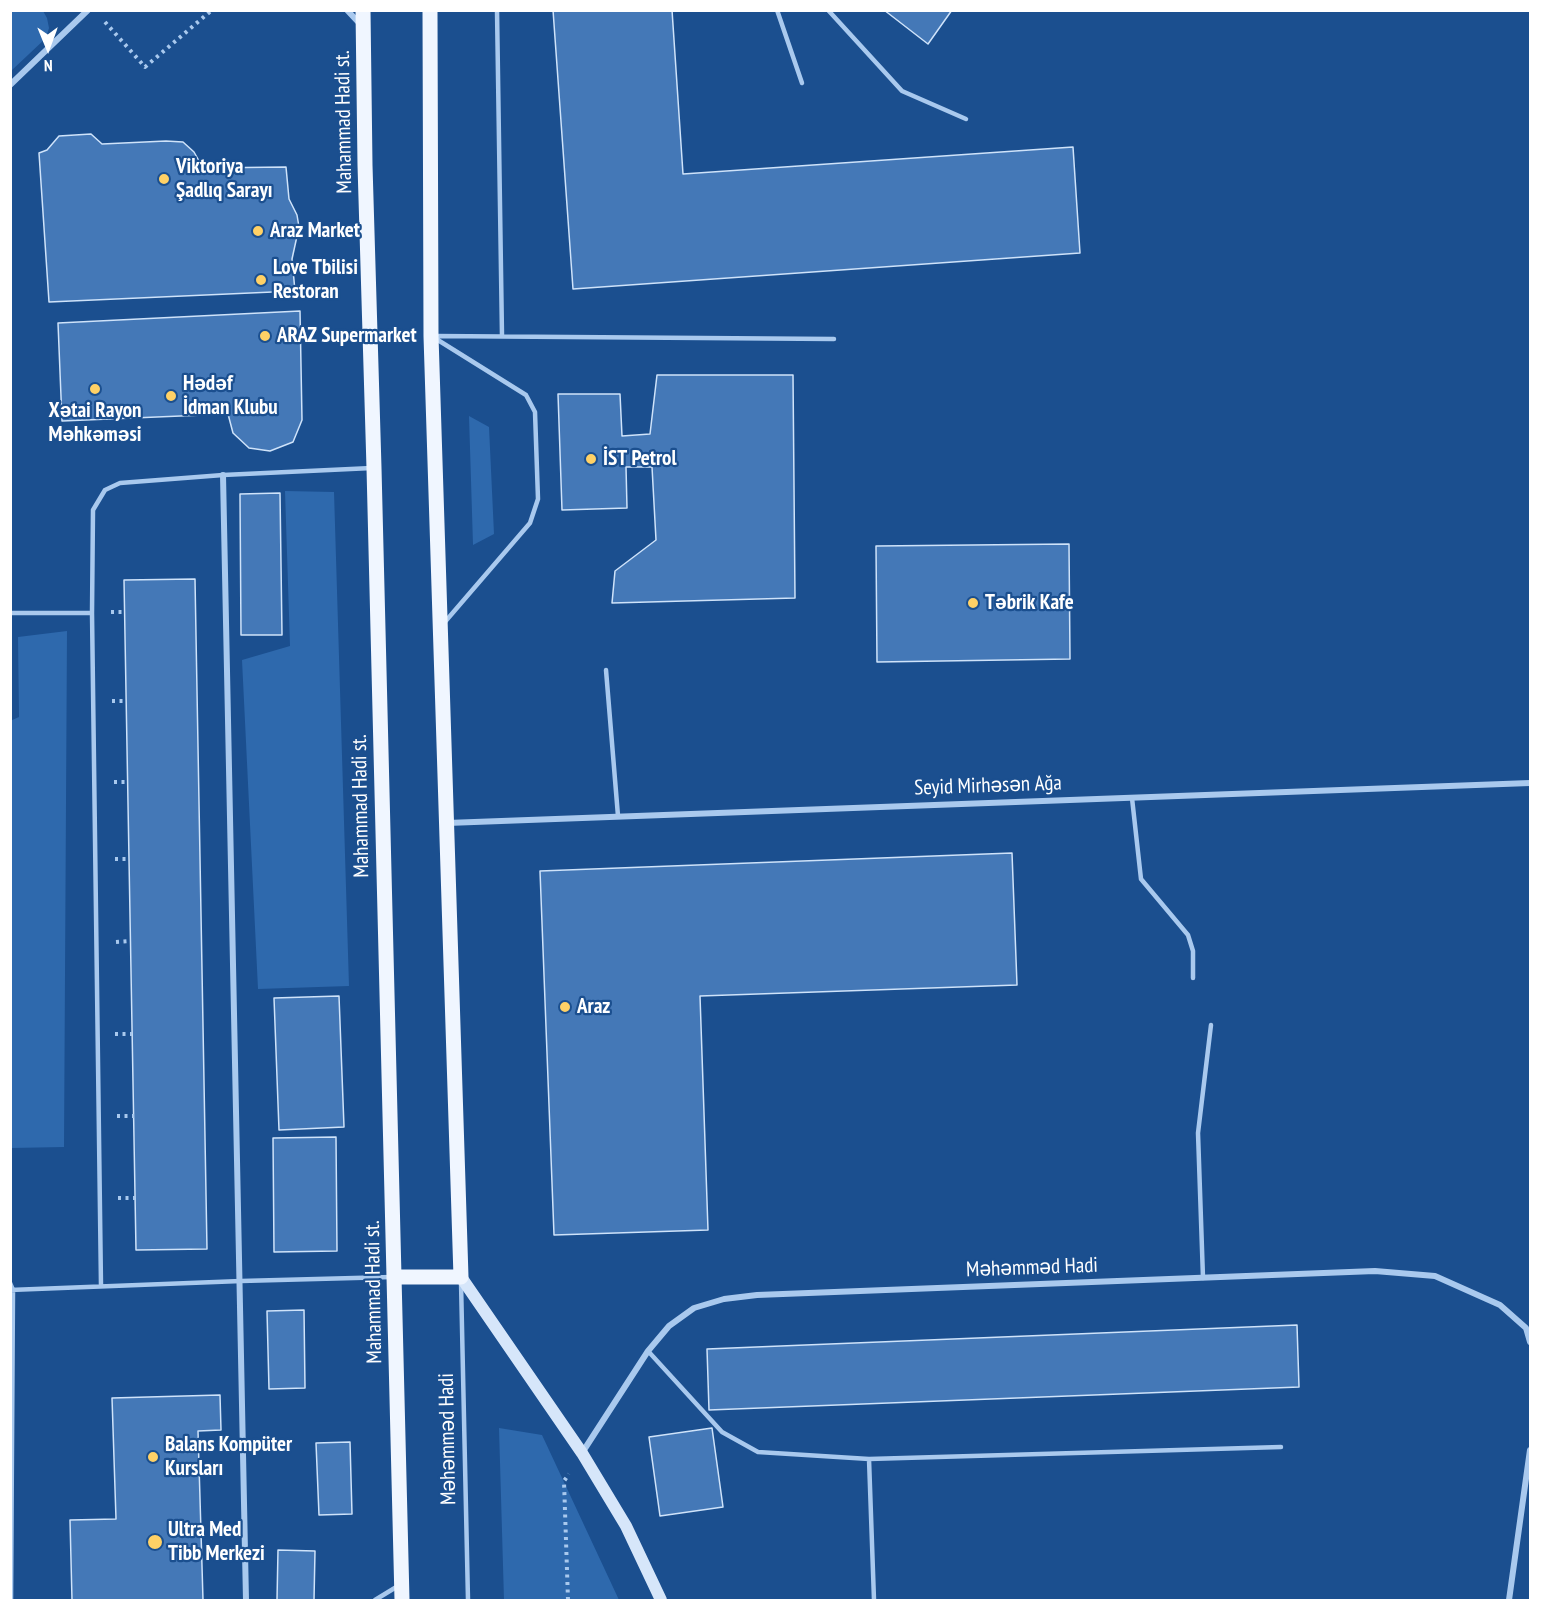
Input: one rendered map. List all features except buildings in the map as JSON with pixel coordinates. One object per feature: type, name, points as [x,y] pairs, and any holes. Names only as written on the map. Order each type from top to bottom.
[{"type":"main road","points":[[355,10],[364,28]]},
{"type":"main road","name":"Mahammad Hadi st.","points":[[363,10],[365,165],[402,1600]]},
{"type":"main road","points":[[430,10],[431,336],[461,1277],[582,1453],[626,1526],[662,1600]]},
{"type":"main road","points":[[395,1277],[461,1277]]},
{"type":"street","points":[[10,85],[88,10]]},
{"type":"street","points":[[347,10],[364,28]]},
{"type":"street","points":[[223,475],[246,1600]]},
{"type":"street","name":"Seyid Mirhəsən Ağa","points":[[447,823],[1530,783]]},
{"type":"street","name":"Məhəmməd Hadi","points":[[582,1453],[648,1351],[669,1326],[694,1308],[724,1299],[1375,1271],[1436,1276],[1500,1305],[1526,1328],[1530,1342]]},
{"type":"street","points":[[1509,1600],[1530,1450]]},
{"type":"lane","points":[[497,10],[502,336]]},
{"type":"lane","points":[[777,10],[802,83]]},
{"type":"lane","points":[[828,10],[902,91],[966,119]]},
{"type":"lane","points":[[431,336],[834,339]]},
{"type":"lane","points":[[431,336],[526,395],[535,412],[538,499],[530,523],[440,628]]},
{"type":"lane","points":[[101,1286],[92,613],[93,510],[105,490],[120,483],[223,475],[374,468]]},
{"type":"lane","points":[[10,613],[92,613]]},
{"type":"lane","points":[[606,670],[618,816]]},
{"type":"lane","points":[[1132,798],[1141,879],[1188,935],[1193,951],[1193,978]]},
{"type":"lane","points":[[1203,1278],[1198,1133],[1211,1026]]},
{"type":"lane","points":[[12,1290],[395,1277]]},
{"type":"lane","name":"Məhəmməd Hadi","points":[[461,1277],[468,1600]]},
{"type":"lane","points":[[10,1283],[12,1290],[12,1600]]},
{"type":"lane","points":[[648,1351],[722,1432],[758,1452],[869,1459],[1281,1446]]},
{"type":"lane","points":[[869,1459],[874,1600]]},
{"type":"lane","points":[[375,1600],[401,1584]]},
{"type":"path","points":[[101,19],[145,67],[212,10]]},
{"type":"path","points":[[568,1600],[564,1481],[582,1453]]},
{"type":"shaded area","points":[[11,10],[43,11],[49,28],[46,38],[11,71]]},
{"type":"shaded area","points":[[469,416],[489,427],[494,534],[473,545]]},
{"type":"shaded area","points":[[285,491],[334,492],[349,986],[258,989],[242,660],[290,646]]},
{"type":"shaded area","points":[[67,631],[64,1147],[11,1148],[10,721],[19,717],[18,637]]},
{"type":"shaded area","points":[[499,1428],[542,1435],[619,1600],[504,1600]]},
{"type":"place","name":"Viktoriya Şadlıq Sarayı","points":[[164,179]]},
{"type":"place","name":"Araz Market","points":[[258,231]]},
{"type":"place","name":"Love Tbilisi Restoran","points":[[261,280]]},
{"type":"place","name":"ARAZ Supermarket","points":[[265,336]]},
{"type":"place","name":"Xətai Rayon Məhkəməsi","points":[[95,389]]},
{"type":"place","name":"Hədəf İdman Klubu","points":[[171,396]]},
{"type":"place","name":"İST Petrol","points":[[591,459]]},
{"type":"place","name":"Təbrik Kafe","points":[[973,603]]},
{"type":"place","name":"Araz","points":[[565,1007]]},
{"type":"place","name":"Balans Kompüter Kursları","points":[[153,1457]]},
{"type":"place","name":"Ultra Med Tibb Merkezi","points":[[155,1542]]}]
